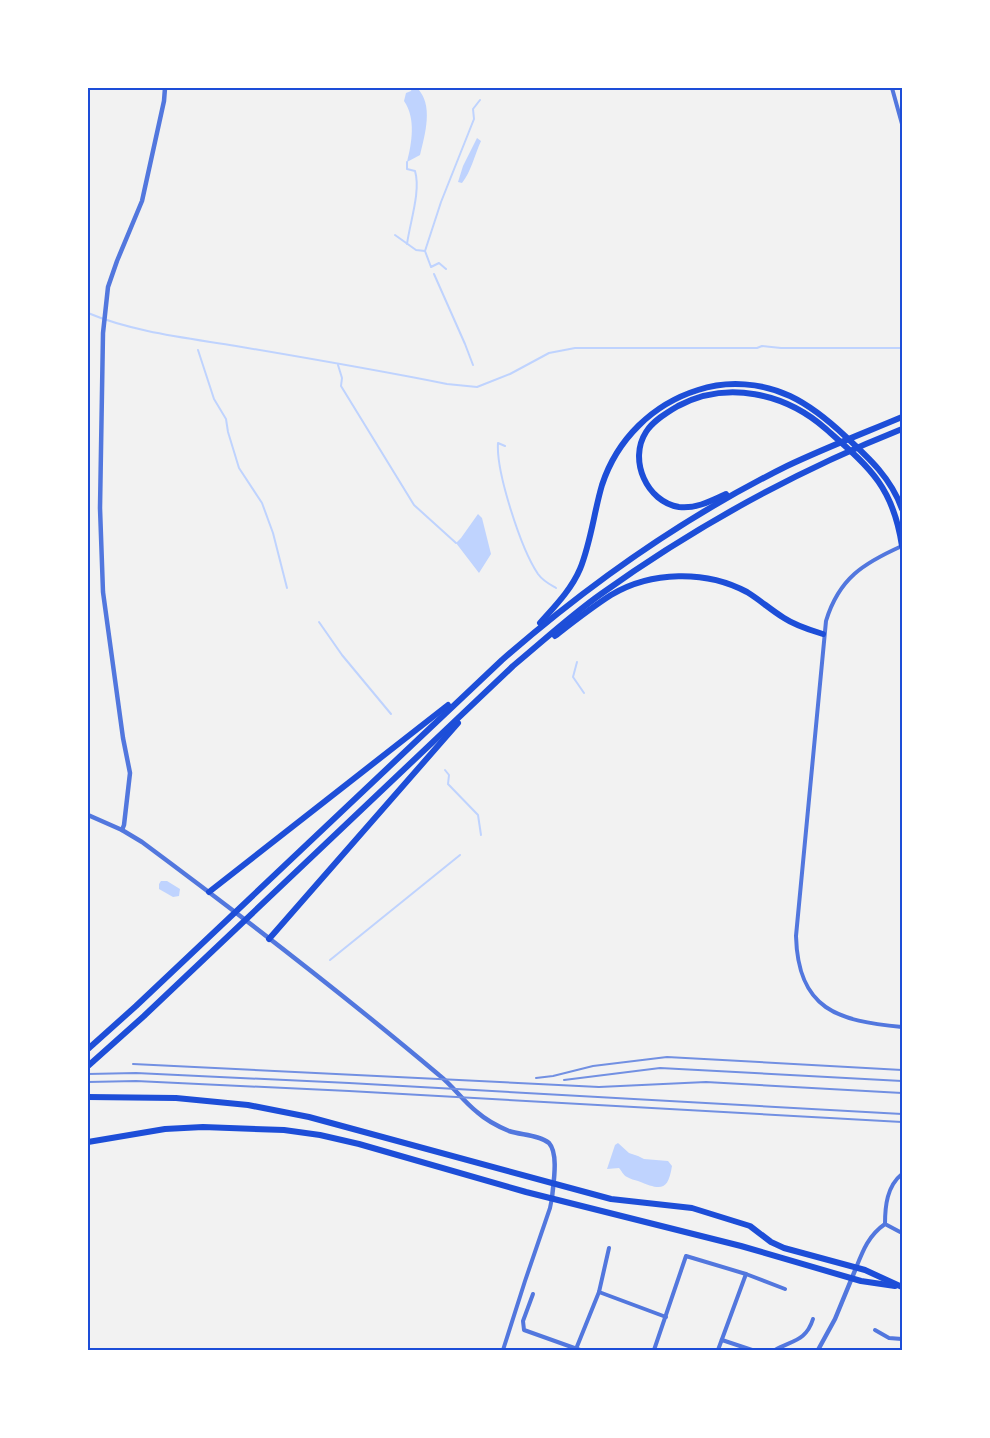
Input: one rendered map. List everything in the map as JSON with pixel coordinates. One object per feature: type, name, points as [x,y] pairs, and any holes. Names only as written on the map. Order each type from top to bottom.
[{"type":"highway","points":[[528,637],[564,596],[577,577],[588,544],[603,484],[616,454],[638,426],[660,407],[680,396],[702,388],[723,385],[760,387],[786,394],[812,408],[875,464],[892,487],[902,509]]},
{"type":"highway","points":[[902,417],[835,444],[709,502],[688,507],[678,506],[659,499],[650,490],[640,468],[639,456],[641,443],[646,432],[656,420],[678,406],[702,396],[734,392],[766,396],[793,407],[821,425],[867,468],[878,479],[891,501],[899,525],[902,546]]},
{"type":"highway","points":[[88,1066],[144,1016],[268,896],[513,666],[600,595],[704,526],[752,498],[810,469],[902,429]]},
{"type":"highway","points":[[88,1050],[528,637],[596,583],[693,518],[759,481],[835,444]]},
{"type":"highway","points":[[513,666],[611,595],[642,582],[675,576],[712,578],[730,584],[762,602],[786,620],[823,634]]},
{"type":"highway","points":[[209,892],[478,682]]},
{"type":"highway","points":[[269,939],[478,699]]},
{"type":"highway","points":[[88,1097],[176,1098],[248,1105],[309,1117],[611,1199],[692,1208],[750,1226],[771,1242],[784,1248],[856,1268],[902,1287],[852,1279],[741,1246],[552,1198],[359,1144],[320,1135],[284,1130],[203,1127],[165,1129],[88,1142]]},
{"type":"street","points":[[122,830],[130,774],[122,731],[103,592],[100,508],[104,332],[108,287],[142,201],[164,102],[165,88]]},
{"type":"street","points":[[892,88],[902,121]]},
{"type":"street","points":[[902,546],[866,564],[847,580],[832,602],[826,620],[823,634],[796,936],[800,971],[810,992],[823,1006],[843,1016],[902,1028]]},
{"type":"street","points":[[88,815],[122,830],[142,842],[327,982],[441,1076],[467,1104],[482,1116],[499,1126],[539,1138],[549,1144],[553,1151],[555,1167],[550,1208],[524,1281],[503,1350]]},
{"type":"street","points":[[885,1224],[886,1200],[895,1181],[902,1174]]},
{"type":"street","points":[[885,1224],[902,1233]]},
{"type":"street","points":[[818,1350],[835,1320],[856,1268],[873,1233],[885,1224]]},
{"type":"street","points":[[533,1294],[523,1321],[524,1330],[578,1350],[599,1292],[610,1248]]},
{"type":"street","points":[[654,1350],[686,1256],[746,1274],[785,1289]]},
{"type":"street","points":[[718,1350],[746,1274]]},
{"type":"street","points":[[599,1292],[666,1317]]},
{"type":"street","points":[[775,1350],[801,1339],[814,1319]]},
{"type":"street","points":[[875,1330],[889,1338],[902,1339]]},
{"type":"street","points":[[722,1340],[752,1350]]},
{"type":"water","points":[[412,88],[417,88],[422,95],[427,111],[427,120],[420,155],[407,162],[412,123],[404,101],[406,93],[411,91]]},
{"type":"water","points":[[477,138],[481,141],[470,168],[462,183],[458,182],[463,166]]},
{"type":"water","points":[[478,514],[482,518],[491,554],[479,573],[456,543]]},
{"type":"water","points":[[161,881],[167,881],[180,889],[179,896],[173,897],[159,889]]},
{"type":"water","points":[[618,1143],[629,1153],[644,1159],[668,1161],[672,1166],[665,1185],[662,1187],[652,1186],[628,1178],[619,1168],[607,1169],[615,1145]]},
{"type":"waterway","points":[[446,269],[439,263],[431,267],[425,251],[441,202],[474,119],[473,109],[480,100]]},
{"type":"waterway","points":[[407,162],[407,169],[415,171],[417,188],[407,244]]},
{"type":"waterway","points":[[395,235],[416,250],[425,251]]},
{"type":"waterway","points":[[434,274],[473,365]]},
{"type":"waterway","points":[[88,313],[105,320],[161,334],[447,384],[477,387],[510,374],[549,353],[575,348],[757,348],[762,346],[781,348],[902,348]]},
{"type":"waterway","points":[[198,350],[214,399],[226,419],[239,468],[262,503],[273,533],[287,588]]},
{"type":"waterway","points":[[338,365],[342,378],[341,386],[414,505],[456,543]]},
{"type":"waterway","points":[[505,446],[498,443],[498,456],[505,491],[517,529],[538,574],[556,588]]},
{"type":"waterway","points":[[319,622],[342,655],[391,714]]},
{"type":"waterway","points":[[577,662],[573,677],[584,693]]},
{"type":"waterway","points":[[445,770],[449,775],[448,784],[478,815],[481,835]]},
{"type":"waterway","points":[[330,960],[460,855]]},
{"type":"railway","points":[[536,1078],[553,1076],[593,1066],[667,1057],[902,1070]]},
{"type":"railway","points":[[133,1064],[599,1087],[706,1082],[902,1093]]},
{"type":"railway","points":[[564,1080],[660,1068],[902,1081]]},
{"type":"railway","points":[[88,1074],[136,1073],[349,1083],[902,1114]]},
{"type":"railway","points":[[88,1082],[136,1081],[349,1091],[902,1122]]}]
